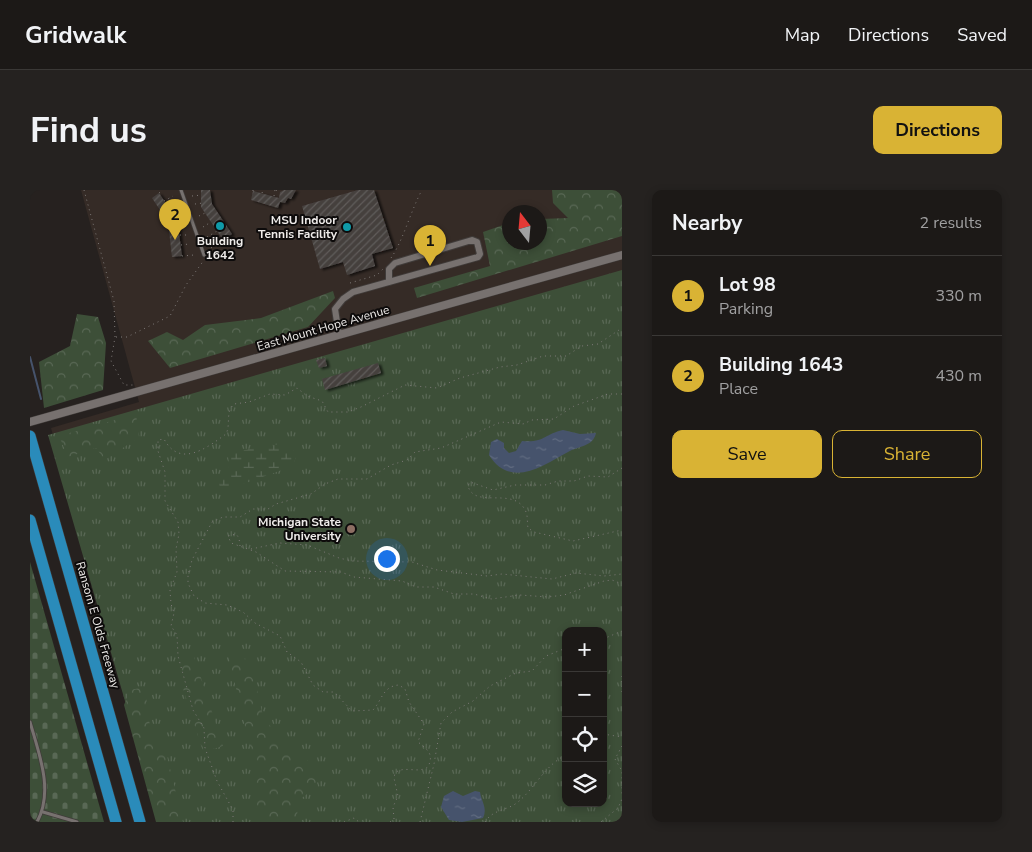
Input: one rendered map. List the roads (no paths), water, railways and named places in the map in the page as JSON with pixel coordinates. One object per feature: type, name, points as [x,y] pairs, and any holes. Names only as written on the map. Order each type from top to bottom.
[{"type":"highway","name":"Ransom E Olds Freeway","points":[[31,440],[140,822]]},
{"type":"highway","points":[[30,520],[116,822]]},
{"type":"street","points":[[339,335],[336,309],[343,299],[353,292],[389,282],[478,257],[480,254],[477,242],[472,240],[395,263],[388,269],[389,282]]},
{"type":"street","name":"East Mount Hope Avenue","points":[[30,422],[622,255]]},
{"type":"lane","points":[[181,190],[204,255]]},
{"type":"lane","points":[[30,722],[45,786],[42,812],[37,822]]},
{"type":"lane","points":[[42,812],[77,822]]},
{"type":"water","points":[[563,430],[580,434],[596,433],[588,444],[527,472],[507,471],[497,465],[489,455],[491,442],[497,439],[504,443],[504,448],[509,453],[516,451],[522,441],[535,441]]},
{"type":"water","points":[[453,791],[463,796],[475,791],[480,792],[485,808],[483,818],[462,822],[449,820],[441,807],[444,796]]},
{"type":"waterway","points":[[30,357],[41,399]]},
{"type":"place","name":"Building 1642","points":[[220,226]]},
{"type":"place","name":"MSU Indoor Tennis Facility","points":[[347,227]]},
{"type":"place","name":"Building 1643","points":[[175,240]]},
{"type":"place","name":"Lot 98","points":[[430,266]]},
{"type":"place","name":"Michigan State University","points":[[351,529]]}]
